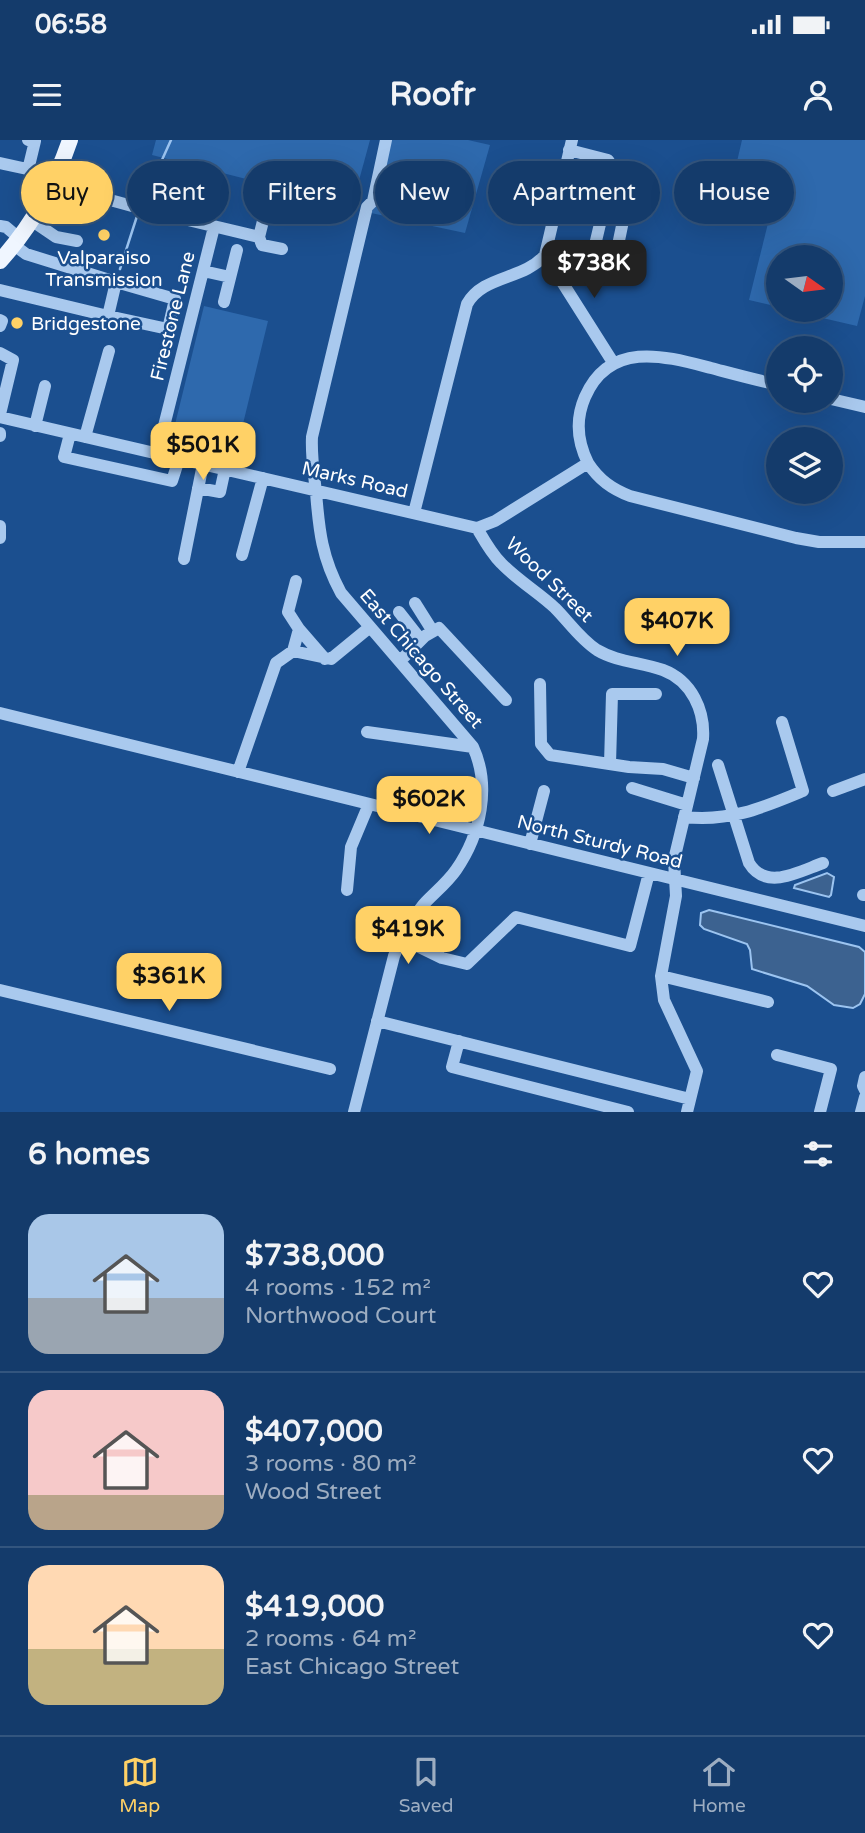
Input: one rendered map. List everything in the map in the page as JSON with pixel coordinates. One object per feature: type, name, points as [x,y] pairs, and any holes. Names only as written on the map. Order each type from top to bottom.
[{"type":"main road","points":[[61,161],[70,140]]},
{"type":"main road","points":[[1,259],[28,224]]},
{"type":"street","points":[[29,140],[35,141],[30,161]]},
{"type":"street","name":"East Chicago Street","points":[[367,207],[364,199],[378,140]]},
{"type":"street","name":"East Chicago Street","points":[[354,1112],[401,938],[416,914],[455,872],[476,831],[483,787],[482,771],[473,747],[341,593],[330,573],[321,545],[311,453],[315,417],[367,207],[373,201],[386,140]]},
{"type":"street","points":[[414,513],[467,304],[482,287],[538,264],[545,255],[571,145],[609,161]]},
{"type":"street","points":[[0,163],[21,168]]},
{"type":"street","points":[[613,169],[627,187],[630,196],[617,250],[595,245],[613,169]]},
{"type":"street","points":[[37,224],[57,237],[77,241]]},
{"type":"street","points":[[201,224],[259,237]]},
{"type":"street","points":[[262,224],[259,237],[262,245],[282,249]]},
{"type":"street","points":[[0,226],[6,227],[26,254],[175,299],[167,329],[0,290]]},
{"type":"street","name":"Firestone Lane","points":[[158,454],[214,228]]},
{"type":"street","points":[[224,302],[236,250]]},
{"type":"street","points":[[545,255],[614,364]]},
{"type":"street","points":[[203,271],[230,277]]},
{"type":"street","points":[[108,316],[116,282]]},
{"type":"street","points":[[172,312],[192,317]]},
{"type":"street","points":[[0,320],[0,326]]},
{"type":"street","points":[[85,437],[108,351]]},
{"type":"street","points":[[0,353],[13,360],[0,411]]},
{"type":"street","points":[[766,382],[655,355],[634,357],[614,364],[593,383],[581,407],[578,437],[594,473],[609,486],[629,496],[807,541],[865,542]]},
{"type":"street","points":[[35,426],[45,386]]},
{"type":"street","points":[[843,401],[865,407]]},
{"type":"street","name":"Marks Road","points":[[0,411],[35,426],[477,528]]},
{"type":"street","points":[[70,434],[64,457],[172,481],[179,459]]},
{"type":"street","points":[[477,528],[495,521],[588,463]]},
{"type":"street","points":[[184,559],[203,464]]},
{"type":"street","points":[[198,488],[220,492],[225,469]]},
{"type":"street","points":[[242,555],[262,478]]},
{"type":"street","points":[[0,526],[0,538]]},
{"type":"street","name":"Wood Street","points":[[477,528],[502,564],[552,606],[596,649],[617,659],[675,676],[691,692],[701,710],[704,729],[674,860],[676,896],[661,976]]},
{"type":"street","points":[[296,581],[288,612],[325,659]]},
{"type":"street","points":[[415,603],[432,631]]},
{"type":"street","points":[[399,612],[421,640]]},
{"type":"street","points":[[293,651],[325,659],[336,656],[370,627]]},
{"type":"street","points":[[400,661],[421,640],[439,628],[506,700]]},
{"type":"street","points":[[238,772],[276,663],[293,651],[299,629]]},
{"type":"street","points":[[540,684],[541,744],[551,754],[674,771],[694,778]]},
{"type":"street","points":[[610,764],[612,694],[656,694]]},
{"type":"street","name":"North Sturdy Road","points":[[0,713],[865,926]]},
{"type":"street","points":[[632,788],[707,820],[749,813],[803,791],[782,722]]},
{"type":"street","points":[[367,732],[473,747]]},
{"type":"street","points":[[718,765],[749,863],[757,874],[766,878],[783,877],[823,863]]},
{"type":"street","points":[[833,791],[865,779]]},
{"type":"street","points":[[431,820],[440,792],[444,789],[469,795]]},
{"type":"street","points":[[530,844],[544,791]]},
{"type":"street","points":[[346,890],[351,847],[369,804]]},
{"type":"street","points":[[401,938],[442,958],[467,964],[516,916],[630,946],[649,873]]},
{"type":"street","points":[[377,1021],[459,1041],[689,1106],[698,1071],[664,1000],[661,976],[768,1002]]},
{"type":"street","points":[[0,990],[330,1069]]},
{"type":"street","points":[[459,1041],[452,1067],[628,1112]]},
{"type":"street","points":[[777,1055],[831,1069],[820,1112]]},
{"type":"street","points":[[865,1077],[865,1090]]},
{"type":"street","points":[[861,1112],[865,1097]]},
{"type":"shaded area","points":[[156,140],[370,140],[361,173],[361,161],[243,161],[243,178],[229,175],[229,161],[176,161],[152,155]]},
{"type":"shaded area","points":[[391,140],[468,140],[490,145],[474,201],[474,161],[386,161]]},
{"type":"shaded area","points":[[742,140],[865,140],[865,296],[857,326],[840,322],[844,322],[844,245],[766,245],[766,304],[749,300],[768,224],[794,224],[794,161],[737,161]]},
{"type":"shaded area","points":[[423,224],[468,224],[465,233]]},
{"type":"shaded area","points":[[204,306],[268,321],[233,465],[169,449]]},
{"type":"shaded area","points":[[827,873],[834,877],[829,897],[794,888],[795,885]]},
{"type":"shaded area","points":[[709,910],[859,947],[865,952],[865,994],[860,1004],[853,1008],[834,1005],[807,986],[752,969],[747,944],[704,929],[700,925],[701,913]]},
{"type":"waterway","points":[[120,269],[138,213],[171,140]]},
{"type":"place","name":"Valparaiso Transmission","points":[[104,235]]},
{"type":"place","name":"Bridgestone","points":[[17,323]]}]
